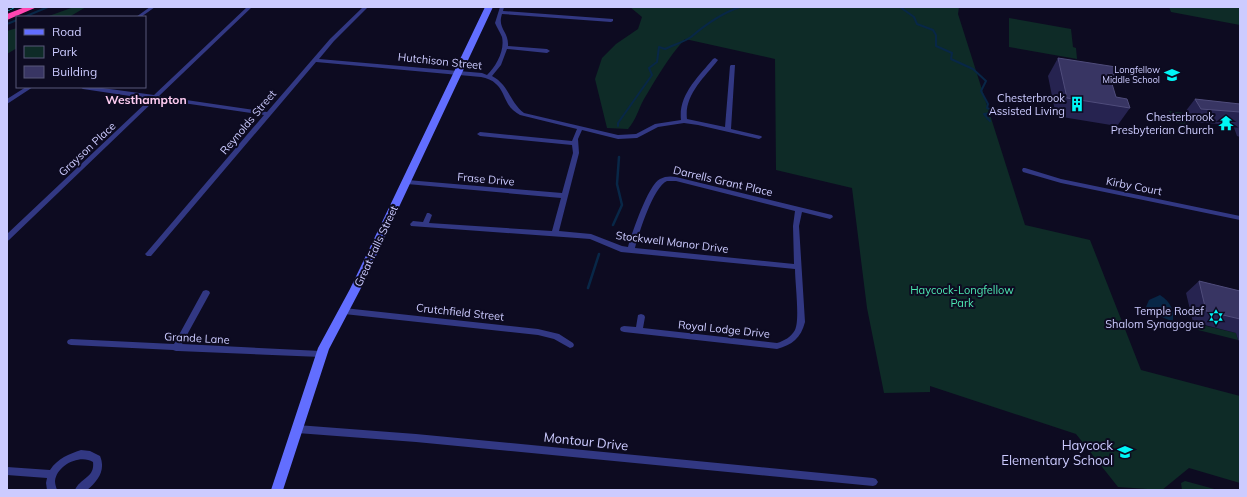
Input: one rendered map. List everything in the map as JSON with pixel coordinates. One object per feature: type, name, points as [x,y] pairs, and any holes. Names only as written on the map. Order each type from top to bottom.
[{"type":"highway","points":[[7,18],[33,7]]},
{"type":"main road","name":"Great Falls Street","points":[[277,490],[321,354],[344,311],[407,182],[489,7]]},
{"type":"street","points":[[140,16],[153,7]]},
{"type":"street","name":"Grayson Place","points":[[7,238],[250,7]]},
{"type":"street","name":"Reynolds Street","points":[[149,254],[344,28],[366,7]]},
{"type":"street","points":[[489,76],[496,68],[505,47],[505,38],[497,26],[501,10],[611,20]]},
{"type":"street","points":[[505,47],[547,51]]},
{"type":"street","name":"Hutchison Street","points":[[316,60],[489,76],[501,84],[512,107],[522,114],[608,136],[627,137],[645,132],[657,125],[684,121],[759,136]]},
{"type":"street","points":[[684,121],[683,112],[692,90],[715,60]]},
{"type":"street","points":[[728,129],[733,66]]},
{"type":"street","points":[[7,102],[28,88]]},
{"type":"street","points":[[90,88],[269,114]]},
{"type":"street","points":[[555,233],[576,153],[576,135],[580,129]]},
{"type":"street","points":[[480,134],[576,143]]},
{"type":"street","name":"Kirby Court","points":[[1025,170],[1061,181],[1240,218]]},
{"type":"street","name":"Darrells Grant Place","points":[[631,250],[635,233],[657,186],[666,179],[676,179],[830,217]]},
{"type":"street","name":"Frase Drive","points":[[407,182],[564,196]]},
{"type":"street","name":"Royal Lodge Drive","points":[[624,328],[777,346],[784,344],[796,336],[800,327],[796,226],[799,209]]},
{"type":"street","points":[[425,224],[429,215]]},
{"type":"street","name":"Stockwell Manor Drive","points":[[413,224],[585,236],[613,247],[631,250],[798,267]]},
{"type":"street","points":[[176,348],[206,293]]},
{"type":"street","name":"Crutchfield Street","points":[[344,311],[538,332],[556,336],[570,345]]},
{"type":"street","points":[[639,330],[641,317]]},
{"type":"street","name":"Grande Lane","points":[[72,342],[321,354]]},
{"type":"street","name":"Montour Drive","points":[[297,429],[416,438],[873,482]]},
{"type":"street","points":[[52,490],[50,482],[52,474],[62,463],[70,457],[86,453],[97,458],[98,468],[90,482],[80,490]]},
{"type":"street","points":[[7,471],[52,474]]},
{"type":"green space","points":[[74,7],[86,7],[71,16],[49,16]]},
{"type":"green space","name":"Haycock-Longfellow Park","points":[[630,7],[959,7],[958,14],[1025,225],[1090,240],[1141,370],[1240,396],[1240,483],[1189,468],[1162,490],[1118,487],[1076,434],[930,386],[930,392],[884,393],[867,308],[852,188],[776,170],[775,59],[685,39],[658,76],[628,129],[607,128],[595,79],[602,58],[616,44],[638,29],[642,17]]},
{"type":"green space","points":[[1169,7],[1240,7],[1240,25],[1171,12]]},
{"type":"green space","points":[[1009,18],[1071,29],[1073,47],[1076,48],[1077,59],[1009,47]]},
{"type":"green space","points":[[16,28],[16,49],[7,54],[7,31]]},
{"type":"green space","points":[[1169,111],[1184,113],[1189,124],[1176,123]]},
{"type":"green space","points":[[1189,322],[1236,333],[1238,340],[1190,328]]},
{"type":"green space","points":[[1185,481],[1218,490],[1182,490],[1181,483]]},
{"type":"water","points":[[1160,295],[1167,300],[1171,307],[1173,322],[1151,312],[1146,307],[1149,300]]},
{"type":"building","points":[[1058,58],[1116,67],[1118,75],[1109,74],[1116,97],[1127,99],[1130,108],[1067,98]]},
{"type":"building","points":[[1195,99],[1240,104],[1240,112],[1201,109]]},
{"type":"building","points":[[1199,281],[1240,291],[1240,319],[1206,311]]},
{"type":"waterway","points":[[26,16],[48,7]]},
{"type":"waterway","points":[[618,126],[618,123],[652,75],[649,68],[657,62],[659,47],[665,49],[685,40],[714,20],[740,7]]},
{"type":"waterway","points":[[900,7],[914,17],[917,24],[933,30],[936,35],[936,46],[952,53],[951,59],[973,69],[986,81],[981,91],[988,104],[987,108],[992,110],[991,113],[984,114],[990,121]]},
{"type":"waterway","points":[[7,24],[16,20]]},
{"type":"waterway","points":[[613,225],[622,205],[617,184],[619,157]]},
{"type":"waterway","points":[[588,288],[599,254]]},
{"type":"railway","points":[[7,10],[13,7]]},
{"type":"place","name":"Longfellow Middle School","points":[[1172,75]]},
{"type":"place","name":"Chesterbrook Assisted Living","points":[[1077,104]]},
{"type":"place","name":"Chesterbrook Presbyterian Church","points":[[1226,123]]},
{"type":"place","name":"Temple Rodef Shalom Synagogue","points":[[1216,317]]},
{"type":"place","name":"Haycock Elementary School","points":[[1125,452]]},
{"type":"district","name":"Westhampton","points":[[146,100]]}]
